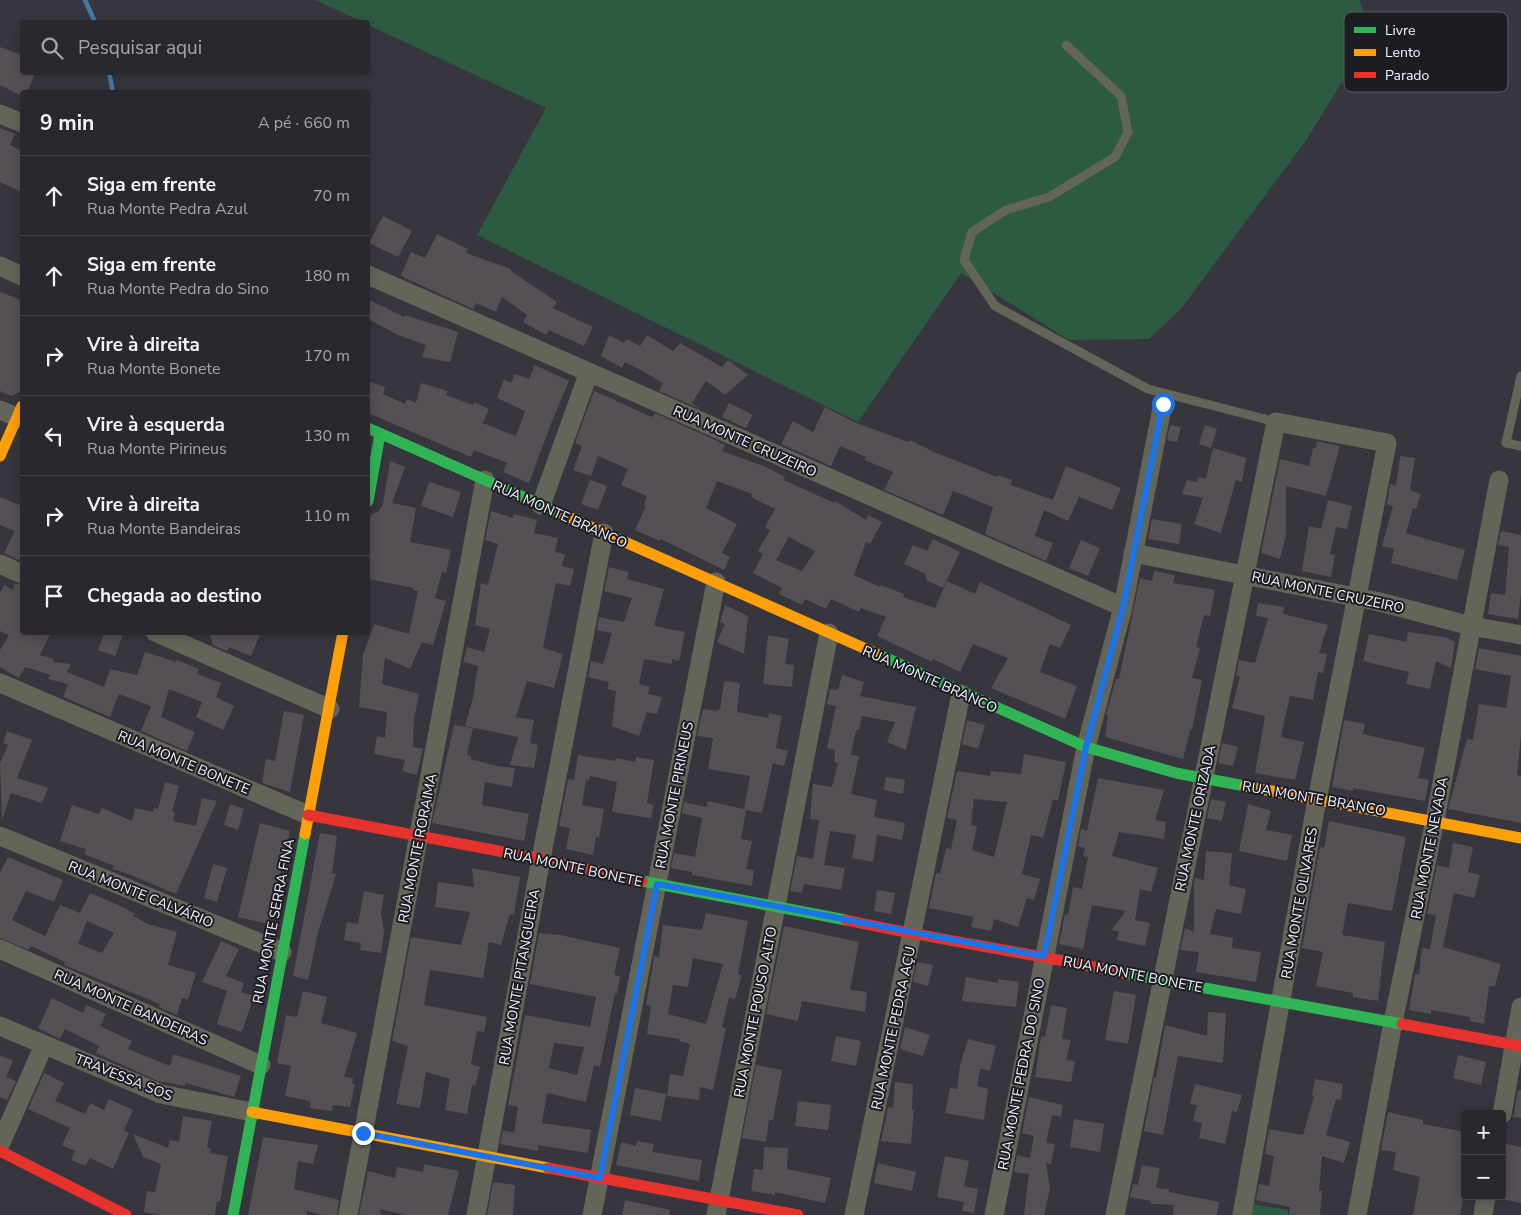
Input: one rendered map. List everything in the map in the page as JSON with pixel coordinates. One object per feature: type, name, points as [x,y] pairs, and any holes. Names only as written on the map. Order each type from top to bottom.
[{"type":"main road","points":[[0,456],[20,416]]},
{"type":"main road","name":"RUA MONTE BRANCO","points":[[370,429],[716,582],[961,694],[1086,747],[1176,773],[1435,820],[1521,838]]},
{"type":"main road","points":[[370,490],[380,434]]},
{"type":"main road","name":"RUA MONTE SERRA FINA","points":[[233,1215],[342,635]]},
{"type":"main road","name":"RUA MONTE BONETE","points":[[308,815],[540,859],[657,884],[775,905],[912,934],[1044,956],[1161,981],[1282,1001],[1518,1046]]},
{"type":"main road","points":[[252,1112],[600,1178],[717,1208],[798,1215]]},
{"type":"main road","points":[[0,1151],[126,1215]]},
{"type":"street","points":[[0,114],[20,122]]},
{"type":"street","points":[[0,266],[20,275]]},
{"type":"street","name":"RUA MONTE CRUZEIRO","points":[[370,276],[1123,607]]},
{"type":"street","points":[[541,505],[589,372]]},
{"type":"street","name":"RUA MONTE PEDRA DO SINO","points":[[994,1215],[1086,747],[1123,607],[1163,404]]},
{"type":"street","points":[[0,410],[20,414]]},
{"type":"street","name":"RUA MONTE OLIVARES","points":[[1242,1215],[1318,800],[1387,443],[1276,422]]},
{"type":"street","name":"RUA MONTE ORIZADA","points":[[1115,1215],[1276,422]]},
{"type":"street","name":"RUA MONTE RORAIMA","points":[[348,1215],[485,480]]},
{"type":"street","name":"RUA MONTE NEVADA","points":[[1357,1215],[1435,820],[1499,480]]},
{"type":"street","name":"RUA MONTE PITANGUEIRA","points":[[476,1215],[540,859],[604,533]]},
{"type":"street","name":"RUA MONTE CRUZEIRO","points":[[1133,553],[1358,597],[1471,626],[1521,635]]},
{"type":"street","points":[[0,564],[20,573]]},
{"type":"street","name":"RUA MONTE PIRINEUS","points":[[592,1215],[716,582]]},
{"type":"street","name":"RUA MONTE POUSO ALTO","points":[[717,1208],[829,633]]},
{"type":"street","points":[[162,635],[330,709]]},
{"type":"street","name":"RUA MONTE BONETE","points":[[0,683],[308,815]]},
{"type":"street","name":"RUA MONTE PEDRA AÇU","points":[[854,1215],[961,694]]},
{"type":"street","name":"RUA MONTE CALVÁRIO","points":[[0,836],[282,952]]},
{"type":"street","name":"RUA MONTE BANDEIRAS","points":[[0,949],[262,1065]]},
{"type":"street","points":[[1503,1110],[1518,1046],[1521,1008]]},
{"type":"street","name":"TRAVESSA SOS","points":[[0,1026],[167,1096],[252,1112]]},
{"type":"street","points":[[0,1145],[44,1045]]},
{"type":"street","points":[[1483,1215],[1485,1200]]},
{"type":"lane","points":[[1066,45],[1121,96],[1128,132],[1115,156],[1049,197],[1006,210],[972,232],[964,260],[996,306],[1148,389],[1276,422]]},
{"type":"lane","points":[[1521,376],[1506,443],[1521,446]]},
{"type":"green space","points":[[315,0],[1359,0],[1364,12],[1344,12],[1344,79],[1305,142],[1180,310],[1149,339],[1069,340],[961,273],[858,422],[477,235],[546,108],[370,26],[370,20],[359,20]]},
{"type":"green space","points":[[1252,1204],[1288,1210],[1288,1215],[1250,1215]]},
{"type":"building","points":[[0,47],[20,54],[20,75],[35,75],[28,90],[20,90],[20,95],[0,85]]},
{"type":"building","points":[[0,128],[15,134],[10,145],[20,150],[20,191],[0,182]]},
{"type":"building","points":[[383,216],[412,231],[398,257],[370,243]]},
{"type":"building","points":[[437,234],[468,249],[466,253],[511,269],[511,271],[557,302],[553,308],[593,327],[584,346],[549,330],[546,335],[523,322],[527,315],[502,297],[496,312],[476,303],[473,309],[401,276],[411,252],[425,258]]},
{"type":"building","points":[[0,292],[20,299],[20,392],[11,396],[0,391]]},
{"type":"building","points":[[370,300],[404,317],[405,315],[458,332],[450,362],[422,357],[426,345],[398,335],[370,320]]},
{"type":"building","points":[[609,335],[624,343],[627,339],[640,346],[647,335],[673,351],[680,343],[722,367],[728,360],[748,375],[725,395],[706,381],[692,403],[700,409],[659,391],[663,383],[639,369],[625,362],[622,368],[601,356]]},
{"type":"building","points":[[535,365],[569,381],[529,483],[503,472],[507,463],[474,450],[471,457],[370,414],[370,382],[385,387],[383,394],[405,404],[407,399],[416,403],[421,383],[448,391],[446,395],[473,405],[474,402],[489,409],[483,423],[516,436],[525,411],[497,398],[504,379],[511,383],[515,374],[529,379]]},
{"type":"building","points":[[594,391],[652,417],[655,413],[725,445],[722,451],[766,467],[785,477],[784,480],[834,503],[835,501],[866,520],[868,515],[882,522],[870,544],[866,542],[854,575],[880,587],[881,585],[904,594],[903,597],[935,608],[947,581],[975,594],[980,582],[1071,625],[1060,648],[1050,644],[1040,672],[1077,686],[1065,719],[991,688],[1008,658],[973,644],[960,672],[933,659],[932,662],[877,636],[886,617],[861,608],[859,612],[831,599],[826,609],[805,599],[802,605],[779,594],[782,588],[753,573],[763,554],[758,551],[770,530],[765,527],[775,509],[751,497],[752,494],[717,481],[706,508],[737,524],[722,553],[730,557],[724,570],[661,539],[660,541],[635,530],[646,506],[644,505],[647,496],[621,485],[628,469],[598,456],[591,476],[573,470],[582,446],[575,443]],"holes":[[[789,537],[815,551],[802,571],[776,560]]]},
{"type":"building","points":[[729,403],[753,415],[746,428],[722,417]]},
{"type":"building","points":[[825,407],[854,422],[908,442],[910,440],[934,452],[997,477],[998,475],[1012,480],[1011,485],[1053,500],[1066,466],[1121,488],[1112,510],[1079,497],[1068,521],[1044,510],[1035,536],[1053,543],[1046,561],[985,534],[993,507],[953,491],[943,515],[884,490],[893,472],[865,460],[866,457],[840,446],[831,466],[781,444],[793,421],[813,432]]},
{"type":"building","points":[[1170,425],[1181,427],[1177,442],[1167,440]]},
{"type":"building","points":[[1205,425],[1217,429],[1211,448],[1199,444]]},
{"type":"building","points":[[1317,441],[1340,446],[1326,496],[1286,486],[1286,535],[1280,559],[1261,553],[1280,459],[1309,466],[1313,448],[1316,448]]},
{"type":"building","points":[[1213,448],[1246,458],[1242,482],[1236,480],[1221,533],[1194,524],[1203,498],[1182,494],[1187,480],[1197,482],[1198,477],[1206,478]]},
{"type":"building","points":[[1400,456],[1415,458],[1410,490],[1421,494],[1416,509],[1413,508],[1406,533],[1465,550],[1457,580],[1391,563],[1394,549],[1382,546],[1393,506],[1387,504],[1390,484],[1396,486]]},
{"type":"building","points":[[390,461],[405,467],[392,503],[416,508],[410,542],[451,550],[446,573],[442,572],[435,598],[446,601],[433,645],[422,642],[410,669],[385,658],[382,684],[419,694],[414,719],[413,747],[423,749],[417,775],[402,771],[405,760],[374,754],[377,736],[385,738],[387,712],[359,707],[363,655],[374,624],[409,634],[418,591],[413,590],[414,588],[370,579],[370,520],[371,515],[379,511],[383,504]]},
{"type":"building","points":[[590,480],[607,486],[598,510],[581,504]]},
{"type":"building","points":[[429,482],[461,492],[453,517],[421,506]]},
{"type":"building","points":[[0,497],[20,505],[20,561],[4,553],[15,531],[0,525]]},
{"type":"building","points":[[1328,500],[1352,506],[1347,529],[1336,527],[1330,554],[1335,555],[1331,577],[1302,571],[1309,526],[1321,529]]},
{"type":"building","points":[[491,511],[513,518],[514,514],[537,520],[534,533],[558,538],[555,552],[565,554],[562,566],[574,569],[570,586],[556,583],[543,648],[563,654],[554,688],[527,681],[516,717],[534,720],[530,743],[538,745],[534,768],[510,765],[518,737],[465,726],[473,698],[478,666],[463,662],[467,647],[484,652],[490,629],[475,625],[481,583],[488,585],[498,544],[485,540]]},
{"type":"building","points":[[1152,519],[1182,524],[1179,544],[1148,539]]},
{"type":"building","points":[[1501,531],[1521,535],[1521,593],[1518,619],[1488,614],[1491,593],[1505,595],[1509,547],[1498,545]]},
{"type":"building","points":[[933,539],[960,552],[943,588],[926,580],[926,574],[904,564],[913,545],[927,551]]},
{"type":"building","points":[[1081,540],[1100,548],[1088,576],[1069,568]]},
{"type":"building","points":[[609,567],[629,572],[627,579],[664,589],[654,626],[685,632],[679,661],[672,659],[672,664],[644,659],[639,684],[650,687],[648,694],[662,697],[657,714],[647,712],[639,736],[612,726],[616,691],[607,689],[609,682],[588,677],[591,661],[603,664],[612,633],[597,630],[599,617],[624,622],[632,598],[604,591]]},
{"type":"building","points":[[1154,571],[1175,575],[1173,583],[1215,590],[1210,616],[1204,615],[1196,647],[1200,648],[1192,678],[1202,680],[1192,730],[1190,730],[1183,759],[1105,737],[1108,715],[1106,715],[1116,679],[1119,679],[1140,578],[1152,581]]},
{"type":"building","points":[[15,583],[20,584],[20,635],[50,635],[40,655],[54,659],[53,662],[71,664],[67,672],[104,687],[110,669],[137,675],[145,652],[176,662],[177,660],[199,669],[197,674],[221,683],[216,697],[234,706],[223,730],[196,717],[202,702],[169,689],[161,717],[195,732],[187,751],[141,731],[151,706],[119,694],[110,717],[63,697],[68,684],[48,679],[51,675],[25,667],[19,678],[0,667],[0,650],[9,635],[0,631],[0,593],[4,585],[13,590]]},
{"type":"building","points":[[1258,603],[1284,607],[1283,614],[1328,625],[1319,653],[1327,654],[1323,673],[1318,672],[1313,700],[1290,696],[1284,722],[1281,737],[1304,742],[1295,780],[1255,773],[1265,716],[1232,708],[1240,676],[1236,676],[1239,660],[1255,663],[1268,618],[1256,616]]},
{"type":"building","points":[[725,605],[748,616],[744,654],[717,642],[725,624],[720,622]]},
{"type":"building","points":[[1408,632],[1445,637],[1455,642],[1451,668],[1436,661],[1430,689],[1406,684],[1409,672],[1363,661],[1369,634],[1406,642]]},
{"type":"building","points":[[104,635],[123,635],[115,656],[98,650]]},
{"type":"building","points":[[210,635],[260,635],[251,656],[229,647],[227,651],[213,645]]},
{"type":"building","points":[[768,635],[789,639],[785,664],[794,665],[792,687],[763,684]]},
{"type":"building","points":[[1479,648],[1521,656],[1521,736],[1517,775],[1521,776],[1521,823],[1448,809],[1467,739],[1473,740],[1479,704],[1506,708],[1511,676],[1475,669]]},
{"type":"building","points":[[842,675],[864,682],[860,696],[916,707],[906,750],[887,742],[895,722],[862,716],[859,730],[856,730],[851,755],[859,756],[851,794],[877,800],[874,817],[905,823],[902,840],[877,835],[873,862],[852,858],[856,835],[830,831],[824,865],[845,868],[841,890],[804,884],[802,893],[790,891],[797,856],[813,859],[819,820],[810,819],[813,784],[832,787],[838,763],[834,762],[835,750],[827,748],[836,706],[827,704],[830,689],[838,690]]},
{"type":"building","points":[[724,681],[740,683],[737,712],[768,718],[769,713],[782,716],[776,748],[788,751],[784,766],[773,763],[762,813],[746,810],[741,839],[752,841],[746,869],[754,870],[752,886],[692,875],[692,872],[671,868],[674,853],[695,857],[702,818],[682,813],[684,802],[706,807],[708,801],[744,809],[750,776],[708,769],[713,738],[697,736],[703,709],[720,710]]},
{"type":"building","points":[[284,711],[304,715],[290,792],[262,783],[266,759],[275,761]]},
{"type":"building","points":[[967,720],[985,725],[978,749],[962,744]]},
{"type":"building","points":[[1344,720],[1365,724],[1363,734],[1425,748],[1418,778],[1429,780],[1425,801],[1353,788],[1353,791],[1332,787]]},
{"type":"building","points":[[454,725],[473,728],[467,755],[471,756],[471,759],[497,766],[515,768],[512,787],[485,782],[482,805],[529,814],[524,841],[432,823]]},
{"type":"building","points":[[7,731],[32,740],[17,778],[48,788],[42,803],[11,793],[2,820],[0,763],[8,745],[3,743]]},
{"type":"building","points":[[1222,743],[1238,747],[1233,766],[1218,763]]},
{"type":"building","points":[[1024,754],[1066,762],[1058,801],[1053,799],[1043,838],[1031,835],[1022,874],[1040,879],[1034,900],[1027,898],[1018,927],[994,919],[991,931],[971,927],[974,917],[929,908],[936,873],[940,874],[946,848],[951,849],[957,820],[947,818],[957,771],[990,776],[991,771],[1021,774]],"holes":[[[974,799],[1007,802],[994,857],[972,850],[977,826],[971,825]]]},
{"type":"building","points":[[578,755],[615,761],[616,758],[635,762],[636,757],[654,760],[647,803],[654,805],[651,818],[612,812],[617,782],[590,776],[589,781],[586,780],[582,805],[604,809],[599,838],[596,837],[593,855],[566,849],[570,828],[559,826],[568,779],[574,780]]},
{"type":"building","points":[[886,777],[905,780],[903,794],[884,790]]},
{"type":"building","points":[[1098,778],[1164,790],[1155,820],[1166,822],[1164,839],[1119,832],[1112,856],[1158,868],[1151,892],[1140,889],[1135,920],[1150,923],[1145,946],[1117,940],[1119,932],[1111,930],[1126,911],[1092,905],[1083,949],[1059,944],[1065,914],[1068,915],[1073,887],[1082,889],[1088,857],[1083,856],[1085,848],[1078,846],[1081,829],[1087,831]]},
{"type":"building","points":[[165,782],[179,786],[172,812],[175,813],[173,821],[196,826],[202,798],[217,801],[176,894],[113,869],[114,866],[84,854],[86,849],[60,841],[72,805],[99,814],[102,808],[132,821],[135,808],[153,812],[154,808],[158,809]]},
{"type":"building","points":[[1211,799],[1226,802],[1222,821],[1207,818]]},
{"type":"building","points":[[230,804],[244,809],[238,830],[224,825]]},
{"type":"building","points":[[1248,804],[1271,811],[1266,830],[1292,835],[1287,861],[1239,851]]},
{"type":"building","points":[[1329,821],[1406,837],[1392,911],[1348,903],[1342,935],[1385,942],[1378,1001],[1353,997],[1353,993],[1316,986],[1323,952],[1302,948],[1320,847],[1324,848]]},
{"type":"building","points":[[260,823],[290,831],[268,924],[238,917]]},
{"type":"building","points":[[320,833],[337,836],[332,873],[336,874],[318,933],[308,980],[293,976]]},
{"type":"building","points":[[1453,843],[1473,847],[1468,872],[1480,875],[1474,898],[1454,893],[1443,947],[1501,964],[1495,986],[1489,986],[1484,1024],[1470,1021],[1470,1017],[1431,1010],[1431,1014],[1409,1010],[1415,974],[1419,974],[1422,948],[1430,949],[1436,915],[1427,914],[1437,865],[1449,868]]},
{"type":"building","points":[[1206,851],[1232,853],[1229,885],[1246,889],[1241,914],[1216,909],[1210,934],[1233,938],[1232,948],[1261,952],[1256,982],[1196,972],[1199,952],[1180,950],[1185,928],[1194,932],[1194,884],[1195,878],[1204,880]]},
{"type":"building","points":[[8,857],[63,880],[54,902],[26,891],[12,920],[45,936],[60,905],[80,913],[90,893],[125,908],[135,914],[133,916],[148,924],[177,932],[168,965],[196,973],[188,999],[182,998],[177,1015],[159,1007],[160,1004],[64,965],[65,962],[31,946],[29,950],[0,938],[0,873]],"holes":[[[87,921],[114,933],[102,953],[78,944]]]},
{"type":"building","points":[[213,864],[227,868],[217,902],[204,898]]},
{"type":"building","points":[[472,868],[520,877],[514,915],[510,914],[501,945],[489,942],[483,978],[430,970],[424,1005],[487,1017],[484,1032],[477,1031],[471,1064],[480,1067],[475,1086],[472,1085],[467,1114],[445,1110],[450,1079],[426,1072],[420,1108],[396,1104],[408,1046],[392,1041],[411,937],[461,945],[470,912],[435,907],[438,882],[474,887]]},
{"type":"building","points":[[877,890],[895,893],[891,914],[874,911]]},
{"type":"building","points":[[364,891],[384,895],[381,913],[384,932],[381,953],[360,950],[361,943],[344,940],[347,922],[358,924]]},
{"type":"building","points":[[706,913],[748,921],[738,974],[742,975],[735,999],[729,998],[722,1027],[726,1028],[713,1090],[700,1087],[699,1100],[667,1096],[670,1074],[683,1076],[690,1044],[679,1041],[679,1039],[647,1034],[651,1006],[646,1005],[654,956],[659,957],[663,925],[702,930]],"holes":[[[693,958],[723,964],[706,1024],[668,1014],[673,985],[688,987]]]},
{"type":"building","points":[[784,926],[859,942],[850,990],[867,992],[865,1012],[802,1001],[798,1021],[766,1014]]},
{"type":"building","points":[[539,933],[560,935],[620,948],[614,975],[620,976],[617,994],[615,993],[600,1067],[594,1065],[586,1102],[547,1093],[542,1123],[591,1130],[588,1153],[538,1145],[538,1151],[500,1144],[503,1130],[514,1133],[518,1107],[508,1105],[525,1015],[590,1027],[596,997],[530,984]],"holes":[[[554,1043],[584,1047],[577,1075],[549,1068]]]},
{"type":"building","points":[[221,941],[239,949],[226,976],[244,983],[241,992],[254,996],[242,1032],[217,1024],[227,991],[202,982]]},
{"type":"building","points":[[917,962],[933,965],[928,986],[913,982]]},
{"type":"building","points":[[966,977],[998,983],[998,979],[1019,982],[1016,1007],[962,1001]]},
{"type":"building","points":[[303,991],[327,997],[321,1023],[357,1033],[344,1077],[353,1078],[352,1084],[355,1084],[350,1107],[333,1105],[332,1111],[310,1108],[310,1101],[285,1096],[291,1066],[277,1063],[286,1015],[297,1017]]},
{"type":"building","points":[[1114,991],[1136,995],[1128,1044],[1105,1040]]},
{"type":"building","points":[[52,998],[83,1013],[87,1005],[106,1014],[100,1026],[132,1041],[128,1049],[170,1066],[173,1054],[241,1076],[234,1097],[186,1083],[185,1086],[158,1081],[96,1053],[99,1046],[65,1029],[60,1039],[38,1028]]},
{"type":"building","points":[[1051,1005],[1067,1008],[1062,1039],[1071,1040],[1066,1060],[1075,1061],[1071,1082],[1035,1077],[1041,1036],[1045,1037]]},
{"type":"building","points":[[1208,1012],[1226,1013],[1223,1063],[1178,1056],[1163,1135],[1144,1131],[1165,1025],[1207,1036]]},
{"type":"building","points":[[905,1027],[930,1035],[923,1056],[900,1049]]},
{"type":"building","points":[[836,1036],[861,1041],[856,1066],[831,1061]]},
{"type":"building","points":[[968,1039],[996,1046],[990,1070],[980,1069],[977,1086],[988,1089],[984,1120],[945,1113],[950,1088],[957,1089],[960,1065]]},
{"type":"building","points":[[0,1055],[13,1061],[6,1077],[16,1081],[7,1100],[0,1097]]},
{"type":"building","points":[[1458,1055],[1486,1062],[1481,1085],[1453,1078]]},
{"type":"building","points":[[756,1065],[782,1070],[773,1120],[769,1120],[766,1142],[742,1138]]},
{"type":"building","points":[[44,1073],[64,1083],[55,1101],[85,1114],[90,1103],[104,1110],[109,1099],[133,1110],[124,1130],[129,1133],[113,1169],[90,1158],[85,1166],[71,1160],[75,1151],[62,1145],[70,1128],[28,1109]]},
{"type":"building","points":[[1315,1079],[1343,1084],[1341,1100],[1336,1099],[1326,1135],[1350,1142],[1344,1163],[1322,1156],[1319,1191],[1322,1191],[1320,1215],[1289,1215],[1290,1207],[1256,1200],[1259,1184],[1269,1186],[1274,1156],[1265,1154],[1269,1129],[1303,1135],[1314,1096],[1312,1095]]},
{"type":"building","points":[[895,1082],[913,1084],[912,1110],[914,1110],[911,1144],[881,1141],[888,1107],[893,1108]]},
{"type":"building","points":[[1195,1084],[1242,1095],[1237,1112],[1232,1111],[1225,1144],[1199,1138],[1202,1123],[1193,1121],[1197,1105],[1190,1104]]},
{"type":"building","points":[[635,1088],[666,1094],[661,1121],[630,1115]]},
{"type":"building","points":[[1518,1090],[1521,1090],[1521,1118],[1513,1117]]},
{"type":"building","points":[[1029,1097],[1063,1105],[1061,1117],[1052,1115],[1046,1143],[1055,1144],[1051,1164],[1046,1163],[1050,1189],[1044,1215],[1024,1215],[1029,1174],[1014,1172],[1017,1155],[1030,1158],[1034,1136],[1022,1133]]},
{"type":"building","points":[[798,1101],[831,1105],[828,1130],[795,1126]]},
{"type":"building","points":[[1388,1112],[1423,1120],[1423,1124],[1461,1131],[1461,1200],[1463,1200],[1460,1215],[1413,1215],[1420,1177],[1393,1170],[1396,1152],[1381,1150]]},
{"type":"building","points":[[183,1116],[212,1121],[207,1148],[211,1149],[210,1153],[228,1156],[220,1202],[217,1201],[215,1215],[161,1215],[144,1212],[147,1191],[155,1192],[161,1164],[143,1157],[133,1134],[168,1148],[170,1140],[179,1142]]},
{"type":"building","points":[[1074,1119],[1104,1124],[1100,1152],[1070,1147]]},
{"type":"building","points":[[263,1137],[318,1145],[313,1164],[298,1161],[294,1189],[339,1200],[337,1215],[322,1215],[307,1211],[307,1215],[248,1215]]},
{"type":"building","points":[[637,1141],[654,1144],[652,1152],[702,1160],[699,1181],[616,1165],[621,1142],[636,1146]]},
{"type":"building","points":[[1506,1144],[1521,1147],[1521,1203],[1506,1200]]},
{"type":"building","points":[[764,1147],[788,1148],[787,1169],[831,1178],[825,1203],[775,1192],[775,1195],[751,1191],[754,1169],[763,1170]]},
{"type":"building","points":[[945,1156],[969,1161],[964,1186],[978,1189],[974,1213],[962,1211],[964,1202],[937,1197]]},
{"type":"building","points":[[878,1163],[916,1172],[912,1191],[874,1183]]},
{"type":"building","points":[[424,1164],[459,1171],[448,1215],[406,1215],[380,1209],[381,1215],[359,1215],[368,1171],[395,1178],[397,1167],[423,1172]]},
{"type":"building","points":[[1142,1165],[1160,1168],[1156,1188],[1169,1189],[1169,1192],[1219,1202],[1217,1215],[1173,1215],[1174,1205],[1151,1204],[1151,1201],[1130,1197],[1133,1184],[1138,1185]]},
{"type":"building","points":[[493,1182],[515,1185],[513,1215],[487,1215]]},
{"type":"building","points":[[625,1200],[670,1210],[669,1215],[622,1215]]},
{"type":"waterway","points":[[85,0],[94,20]]},
{"type":"waterway","points":[[110,75],[113,90]]},
{"type":"traffic: fast","points":[[370,429],[564,515]]},
{"type":"traffic: fast","points":[[370,490],[380,434]]},
{"type":"traffic: fast","points":[[875,653],[1086,747],[1176,773],[1245,786]]},
{"type":"traffic: fast","points":[[233,1215],[305,834]]},
{"type":"traffic: fast","points":[[642,881],[846,920]]},
{"type":"traffic: fast","points":[[1123,973],[1402,1024]]},
{"type":"traffic: slow","points":[[0,456],[20,411]]},
{"type":"traffic: slow","points":[[564,515],[875,653]]},
{"type":"traffic: slow","points":[[305,834],[342,635]]},
{"type":"traffic: slow","points":[[1245,786],[1521,838]]},
{"type":"traffic: slow","points":[[252,1112],[548,1168]]},
{"type":"traffic: jam","points":[[308,815],[541,859],[642,881]]},
{"type":"traffic: jam","points":[[846,920],[1123,973]]},
{"type":"traffic: jam","points":[[1402,1024],[1521,1046]]},
{"type":"traffic: jam","points":[[0,1151],[126,1215]]},
{"type":"traffic: jam","points":[[548,1168],[798,1215]]},
{"type":"route","points":[[363,1133],[600,1178],[657,884],[775,905],[912,934],[1044,956],[1086,747],[1123,607],[1163,404]]}]
